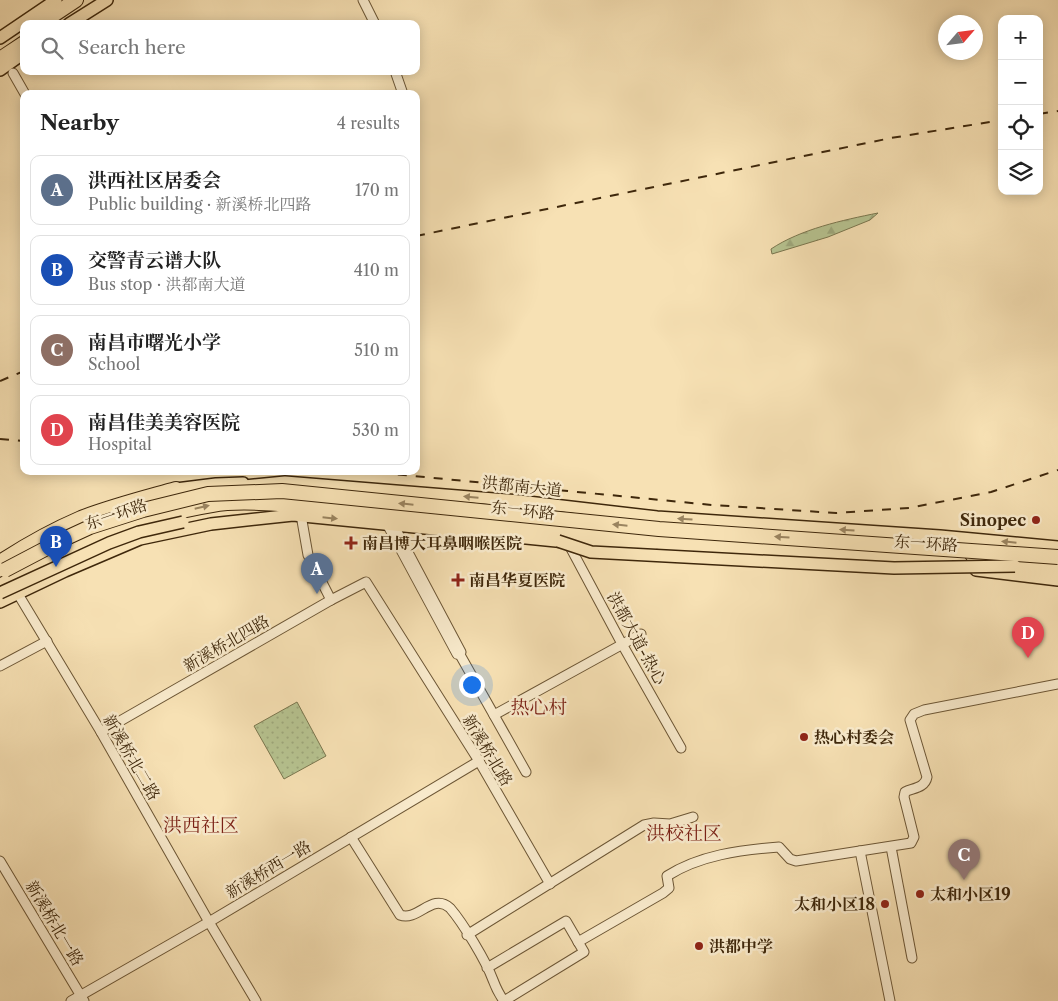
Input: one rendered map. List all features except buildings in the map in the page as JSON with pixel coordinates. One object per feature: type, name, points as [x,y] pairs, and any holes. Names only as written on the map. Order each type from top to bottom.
[{"type":"highway","points":[[46,20],[76,0]]},
{"type":"highway","points":[[58,20],[87,0]]},
{"type":"highway","points":[[0,50],[20,38]]},
{"type":"highway","points":[[0,59],[20,46]]},
{"type":"highway","points":[[0,562],[31,542],[80,519],[117,505],[176,489]]},
{"type":"highway","name":"东一环路","points":[[3,579],[64,539],[90,527],[142,510],[208,494],[282,491],[659,529],[1058,557]]},
{"type":"highway","name":"东一环路","points":[[3,579],[97,538],[148,520],[213,505],[260,503],[300,505],[698,546],[1015,566],[1058,571]]},
{"type":"main road","points":[[27,20],[56,0]]},
{"type":"main road","points":[[75,20],[107,0]]},
{"type":"main road","points":[[0,38],[20,24]]},
{"type":"main road","points":[[0,70],[20,56]]},
{"type":"main road","points":[[176,489],[216,484],[285,482]]},
{"type":"main road","name":"洪都南大道","points":[[3,579],[80,535],[135,510],[223,488],[285,482],[519,501],[656,517],[940,536],[1058,547]]},
{"type":"main road","points":[[0,593],[109,543],[139,532],[183,522],[248,512],[297,515],[563,541],[918,564],[1058,580]]},
{"type":"main road","points":[[0,602],[140,539],[211,524],[297,515]]},
{"type":"main road","points":[[563,541],[591,552],[894,568],[1015,566]]},
{"type":"street","points":[[363,0],[373,20]]},
{"type":"street","points":[[13,73],[23,90]]},
{"type":"street","points":[[396,75],[402,90]]},
{"type":"street","points":[[297,515],[308,555],[331,600]]},
{"type":"street","points":[[390,524],[457,654],[459,653],[526,772]]},
{"type":"street","name":"洪都大道-热心","points":[[563,541],[681,748]]},
{"type":"street","name":"新溪桥北二路","points":[[3,579],[18,594],[101,732],[256,1001]]},
{"type":"street","name":"新溪桥北四路","points":[[101,732],[331,600],[366,582]]},
{"type":"street","name":"新溪桥北路","points":[[366,582],[479,761],[550,884]]},
{"type":"street","points":[[494,715],[641,634]]},
{"type":"street","points":[[0,666],[47,642]]},
{"type":"street","points":[[578,942],[663,893],[669,888],[667,876],[699,861],[724,854],[779,848],[790,859],[796,861],[909,844],[914,840],[904,792],[924,785],[926,782],[910,720],[914,714],[924,710],[1058,684]]},
{"type":"street","name":"新溪桥西一路","points":[[71,1001],[82,998],[479,761]]},
{"type":"street","points":[[467,935],[644,825],[654,822],[670,824],[693,817]]},
{"type":"street","points":[[351,838],[398,914],[407,917],[436,903],[446,904],[455,914],[487,968],[496,990],[504,1001],[584,952],[566,921],[487,968]]},
{"type":"street","points":[[890,847],[912,958]]},
{"type":"street","points":[[860,851],[890,1001]]},
{"type":"street","name":"新溪桥北一路","points":[[0,861],[82,998]]},
{"type":"green space","points":[[878,213],[870,220],[828,237],[772,254],[771,249],[795,236],[837,222]]},
{"type":"green space","points":[[297,702],[326,756],[284,779],[254,726]]},
{"type":"railway","points":[[1043,113],[1058,111]]},
{"type":"railway","points":[[420,235],[891,138],[998,121]]},
{"type":"railway","points":[[0,381],[20,373]]},
{"type":"railway","points":[[0,439],[20,441]]},
{"type":"railway","points":[[403,475],[712,505],[836,513],[909,508],[991,492],[1058,470]]},
{"type":"place","name":"Sinopec","points":[[1036,520]]},
{"type":"place","name":"南昌博大耳鼻咽喉医院","points":[[351,543]]},
{"type":"place","name":"交警青云谱大队","points":[[56,567]]},
{"type":"place","name":"南昌华夏医院","points":[[458,580]]},
{"type":"place","name":"洪西社区居委会","points":[[317,594]]},
{"type":"place","name":"南昌佳美美容医院","points":[[1028,658]]},
{"type":"place","name":"热心村委会","points":[[804,737]]},
{"type":"place","name":"南昌市曙光小学","points":[[964,880]]},
{"type":"place","name":"太和小区19","points":[[920,894]]},
{"type":"place","name":"太和小区18","points":[[885,904]]},
{"type":"place","name":"洪都中学","points":[[699,946]]},
{"type":"district","name":"热心村","points":[[539,707]]},
{"type":"district","name":"洪西社区","points":[[201,825]]},
{"type":"district","name":"洪校社区","points":[[684,833]]}]
